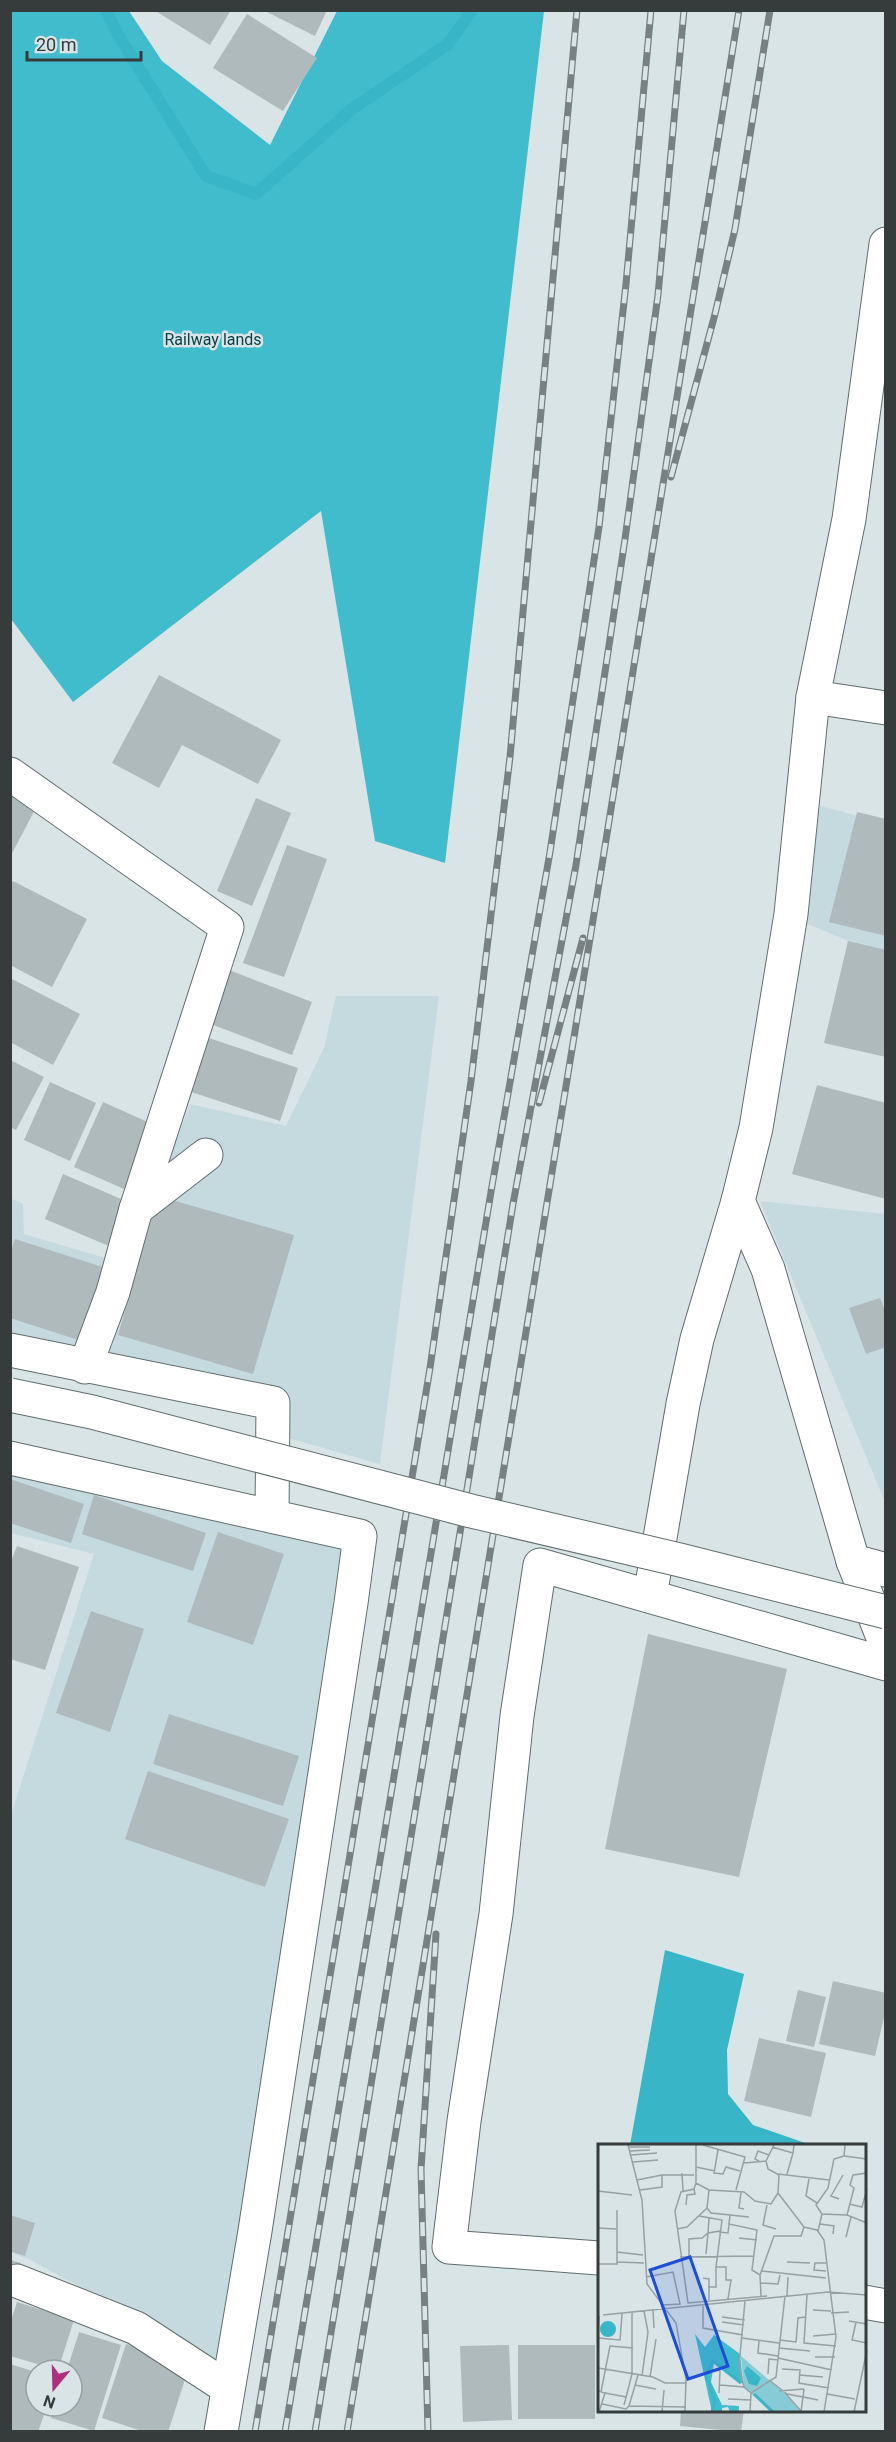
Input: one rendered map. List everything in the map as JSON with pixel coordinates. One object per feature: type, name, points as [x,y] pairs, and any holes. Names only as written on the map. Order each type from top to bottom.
[{"type":"street","points":[[650,1596],[683,1404],[697,1339],[738,1202],[756,1128],[791,914],[813,697],[849,519],[885,244]]},
{"type":"street","points":[[813,697],[885,708]]},
{"type":"street","points":[[10,774],[228,927],[136,1209],[113,1292],[85,1367]]},
{"type":"street","points":[[136,1209],[206,1155]]},
{"type":"street","points":[[738,1202],[771,1278],[853,1561],[885,1645]]},
{"type":"street","points":[[10,1350],[85,1367],[273,1403],[272,1516]]},
{"type":"street","points":[[10,1395],[92,1413],[471,1511],[885,1611]]},
{"type":"street","points":[[10,1458],[360,1536],[346,1638],[221,2432]]},
{"type":"street","points":[[853,1561],[885,1570]]},
{"type":"street","points":[[598,2258],[449,2247],[464,2121],[496,1914],[517,1716],[540,1565],[885,1664]]},
{"type":"street","points":[[16,2281],[136,2328],[228,2388]]},
{"type":"street","points":[[866,2302],[885,2306]]},
{"type":"shaded area","points":[[820,806],[885,823],[885,956],[805,923]]},
{"type":"shaded area","points":[[336,996],[439,996],[380,1464],[274,1434],[263,1392],[11,1335],[10,1198],[23,1204],[24,1234],[129,1265],[190,1104],[286,1126],[324,1048]]},
{"type":"shaded area","points":[[760,1201],[885,1214],[885,1502]]},
{"type":"shaded area","points":[[11,1468],[354,1548],[222,2366],[29,2259],[11,2253],[11,1815],[94,1554],[11,1533]]},
{"type":"shaded area","points":[[665,1950],[744,1974],[727,2050],[728,2094],[753,2125],[808,2144],[630,2144]]},
{"type":"green space","name":"Railway lands","points":[[11,11],[129,11],[162,61],[270,145],[337,11],[544,11],[445,863],[375,841],[321,511],[73,702],[11,619]]},
{"type":"building","points":[[154,10],[231,10],[210,45]]},
{"type":"building","points":[[263,10],[327,10],[315,36]]},
{"type":"building","points":[[247,14],[317,58],[283,111],[213,68]]},
{"type":"building","points":[[159,675],[281,740],[258,784],[182,745],[159,788],[112,763]]},
{"type":"building","points":[[10,792],[37,806],[10,857]]},
{"type":"building","points":[[256,798],[291,813],[252,906],[217,891]]},
{"type":"building","points":[[857,812],[886,819],[886,936],[829,922]]},
{"type":"building","points":[[287,845],[327,859],[284,977],[243,963]]},
{"type":"building","points":[[13,881],[87,919],[52,987],[10,965],[10,885]]},
{"type":"building","points":[[848,941],[886,950],[886,1057],[824,1043]]},
{"type":"building","points":[[229,970],[312,1002],[292,1055],[208,1023]]},
{"type":"building","points":[[10,978],[80,1014],[53,1065],[10,1042]]},
{"type":"building","points":[[203,1036],[298,1068],[280,1121],[185,1090]]},
{"type":"building","points":[[10,1060],[44,1077],[16,1130],[10,1127]]},
{"type":"building","points":[[50,1082],[96,1103],[70,1161],[24,1140]]},
{"type":"building","points":[[817,1085],[886,1103],[886,1199],[792,1174]]},
{"type":"building","points":[[103,1102],[161,1128],[133,1193],[74,1167]]},
{"type":"building","points":[[63,1174],[135,1205],[116,1249],[45,1219]]},
{"type":"building","points":[[158,1196],[294,1235],[253,1374],[118,1335]]},
{"type":"building","points":[[15,1239],[115,1271],[91,1344],[10,1318],[10,1254]]},
{"type":"building","points":[[880,1298],[886,1313],[886,1347],[866,1354],[849,1308]]},
{"type":"building","points":[[10,1479],[84,1504],[71,1543],[10,1523]]},
{"type":"building","points":[[94,1495],[206,1533],[193,1571],[82,1534]]},
{"type":"building","points":[[218,1532],[284,1554],[253,1645],[187,1622]]},
{"type":"building","points":[[17,1546],[79,1567],[45,1670],[10,1659],[10,1564]]},
{"type":"building","points":[[91,1611],[144,1629],[110,1732],[56,1713]]},
{"type":"building","points":[[648,1634],[787,1669],[739,1877],[605,1849]]},
{"type":"building","points":[[169,1714],[299,1756],[283,1806],[153,1764]]},
{"type":"building","points":[[148,1771],[289,1819],[265,1887],[125,1839]]},
{"type":"building","points":[[833,1981],[886,1993],[886,2009],[875,2056],[819,2044]]},
{"type":"building","points":[[798,1990],[826,1997],[814,2047],[786,2041]]},
{"type":"building","points":[[759,2038],[826,2053],[811,2117],[744,2101]]},
{"type":"building","points":[[10,2215],[35,2223],[25,2256],[10,2251]]},
{"type":"building","points":[[10,2260],[21,2263],[11,2295],[10,2295]]},
{"type":"building","points":[[17,2302],[74,2320],[62,2358],[24,2358],[24,2360],[10,2356],[10,2324]]},
{"type":"building","points":[[79,2332],[121,2345],[94,2431],[51,2418],[84,2418],[84,2358],[71,2358]]},
{"type":"building","points":[[126,2344],[190,2364],[168,2432],[145,2432],[102,2418]]},
{"type":"building","points":[[509,2345],[512,2420],[463,2422],[460,2346]]},
{"type":"building","points":[[518,2345],[595,2345],[595,2419],[518,2419]]},
{"type":"building","points":[[10,2364],[24,2368],[24,2418],[43,2418],[38,2432],[10,2432]]},
{"type":"building","points":[[681,2412],[744,2412],[741,2432],[680,2426]]},
{"type":"waterway","points":[[106,10],[117,33],[206,176],[256,194],[352,109],[448,44],[472,10]]},
{"type":"railway","points":[[255,2432],[430,1368],[471,1081],[510,757],[577,10]]},
{"type":"railway","points":[[285,2432],[492,1186],[550,852],[599,527],[626,284],[651,10]]},
{"type":"railway","points":[[315,2432],[513,1204],[576,865],[625,539],[658,295],[684,10]]},
{"type":"railway","points":[[347,2432],[739,10]]},
{"type":"railway","points":[[671,477],[715,314],[735,229],[770,10]]},
{"type":"railway","points":[[539,1103],[583,938]]},
{"type":"railway","points":[[428,2432],[421,2169],[436,1934]]}]
